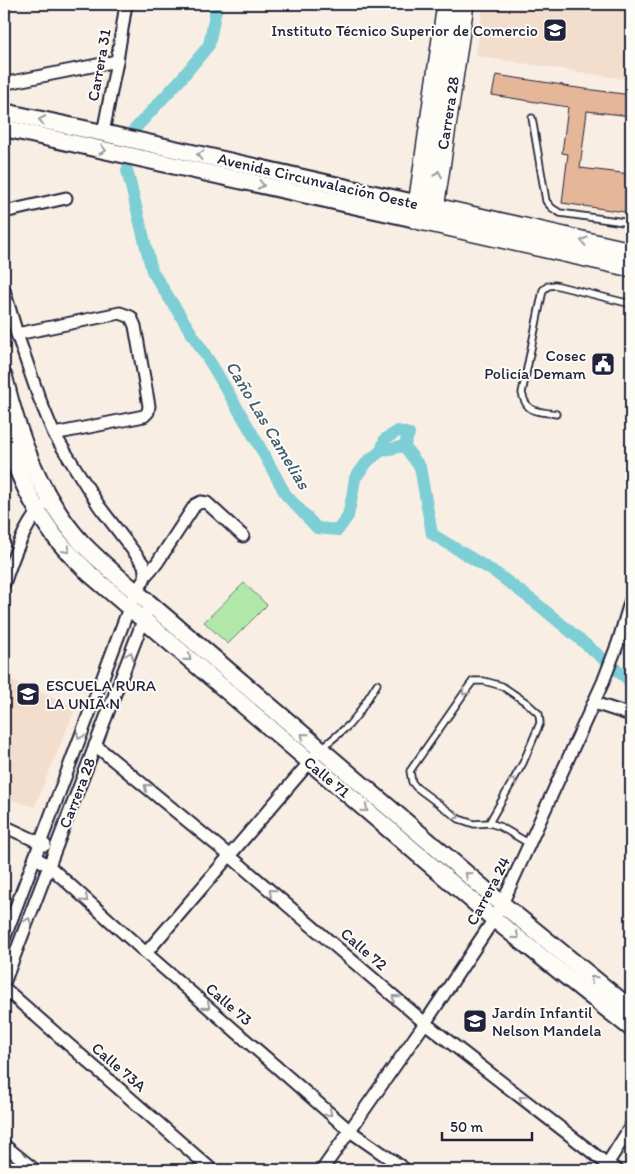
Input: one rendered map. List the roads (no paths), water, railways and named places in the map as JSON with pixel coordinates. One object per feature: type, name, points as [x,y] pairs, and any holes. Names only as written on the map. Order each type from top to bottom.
[{"type":"main road","name":"Carrera 28","points":[[425,213],[447,4]]},
{"type":"main road","name":"Carrera 28","points":[[425,213],[464,4]]},
{"type":"main road","name":"Avenida Circunvalación Oeste","points":[[4,112],[103,133],[425,213],[631,268]]},
{"type":"main road","name":"Avenida Circunvalación Oeste","points":[[4,128],[425,213],[631,252]]},
{"type":"main road","name":"Calle 71","points":[[4,377],[22,439],[37,475],[49,498],[80,540],[315,756],[631,1028]]},
{"type":"main road","name":"Calle 71","points":[[4,433],[38,511],[52,533],[68,552],[90,574],[143,620],[315,756]]},
{"type":"main road","name":"Calle 71","points":[[498,912],[631,1009]]},
{"type":"street","name":"Carrera 31","points":[[103,133],[126,4]]},
{"type":"street","points":[[12,82],[117,61]]},
{"type":"street","points":[[4,212],[66,198]]},
{"type":"street","points":[[4,290],[38,395],[54,434],[99,506],[144,566],[146,575]]},
{"type":"street","points":[[17,334],[120,313],[130,317],[134,326],[149,406],[148,412],[144,416],[127,420],[54,434]]},
{"type":"street","points":[[4,584],[8,560],[38,511],[49,498]]},
{"type":"street","name":"Carrera 28","points":[[4,939],[129,608],[146,575],[157,563],[196,505],[201,502],[207,503],[243,536]]},
{"type":"street","name":"Carrera 24","points":[[322,1170],[425,1024],[498,912],[603,682],[618,643],[631,599]]},
{"type":"street","name":"Carrera 28","points":[[4,982],[149,604]]},
{"type":"street","points":[[594,703],[631,715]]},
{"type":"street","name":"Calle 72","points":[[95,744],[230,856],[425,1024],[609,1168]]},
{"type":"street","points":[[146,953],[315,756]]},
{"type":"street","points":[[4,826],[55,850]]},
{"type":"street","name":"Calle 73","points":[[35,857],[48,866],[350,1131],[406,1170]]},
{"type":"street","name":"Calle 73A","points":[[4,988],[212,1170]]},
{"type":"street","points":[[609,1168],[631,1126]]},
{"type":"street","points":[[4,1145],[35,1170]]},
{"type":"lane","points":[[532,118],[546,201],[552,208],[560,213],[631,223]]},
{"type":"lane","points":[[556,414],[532,410],[524,403],[522,393],[542,290],[548,286],[555,285],[631,304]]},
{"type":"lane","points":[[489,823],[523,764],[540,723],[539,714],[527,703],[502,686],[484,681],[474,681],[410,771],[412,782],[459,819],[474,824],[489,823],[499,826],[530,844]]},
{"type":"lane","points":[[315,756],[349,725],[377,684]]},
{"type":"waterway","name":"Caño Las Camelias","points":[[132,132],[181,79],[209,45],[217,4]]},
{"type":"waterway","name":"Caño Las Camelias","points":[[127,170],[152,271],[215,370],[286,495],[317,528],[338,530],[348,516],[355,478],[368,461],[381,451],[404,446],[420,467],[432,534],[496,573],[536,603],[631,682]]},
{"type":"waterway","points":[[381,451],[385,439],[398,431],[409,434],[404,446]]},
{"type":"place","name":"Instituto Técnico Superior de Comercio","points":[[555,30]]},
{"type":"place","name":"Cosec Policía Demam","points":[[603,364]]},
{"type":"place","name":"ESCUELA RURA LA UNIÃ‹N","points":[[28,694]]},
{"type":"place","name":"Jardín Infantil Nelson Mandela","points":[[475,1021]]}]
